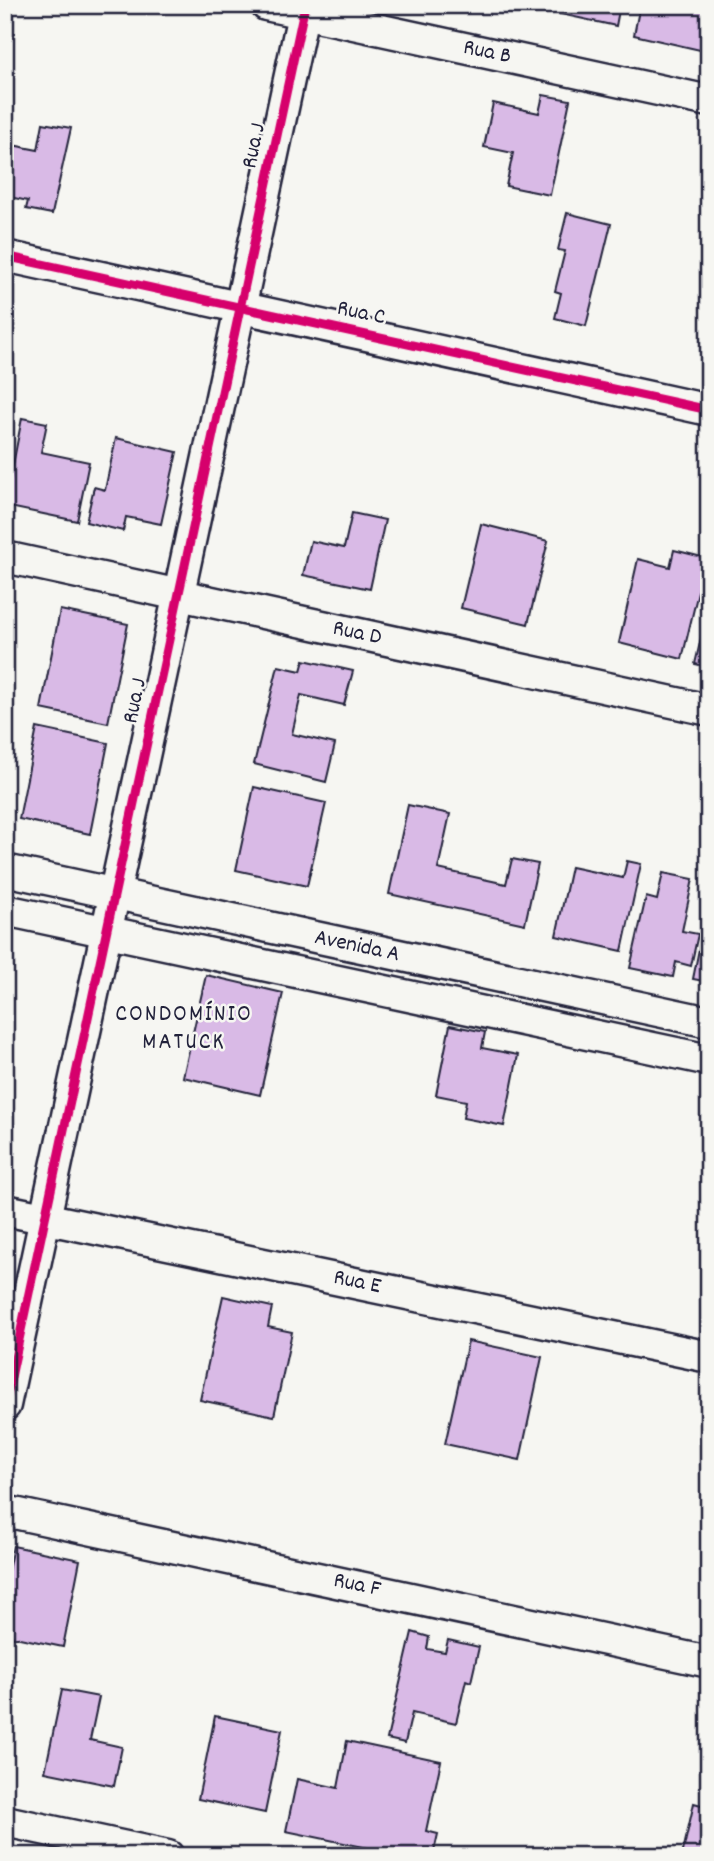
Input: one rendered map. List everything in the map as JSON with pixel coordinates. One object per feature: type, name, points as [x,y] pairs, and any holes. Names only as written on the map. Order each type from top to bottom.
[{"type":"street","name":"Rua B","points":[[266,5],[304,9],[709,101]]},
{"type":"street","name":"Rua J","points":[[5,1405],[304,9]]},
{"type":"street","name":"Rua C","points":[[5,256],[709,410]]},
{"type":"street","name":"Rua D","points":[[5,557],[709,710]]},
{"type":"street","name":"Avenida A","points":[[5,870],[709,1022]]},
{"type":"street","name":"Avenida A","points":[[5,911],[709,1060]]},
{"type":"street","points":[[623,1042],[630,1006]]},
{"type":"street","name":"Rua E","points":[[5,1210],[709,1357]]},
{"type":"street","name":"Rua F","points":[[5,1511],[709,1662]]},
{"type":"street","points":[[5,1821],[169,1856]]},
{"type":"building","points":[[501,5],[538,5],[536,13]]},
{"type":"building","points":[[548,5],[620,5],[616,26],[547,11]]},
{"type":"building","points":[[640,5],[688,5],[709,10],[709,52],[634,35]]},
{"type":"building","points":[[543,95],[570,100],[550,195],[506,186],[513,153],[484,147],[493,103],[539,113]]},
{"type":"building","points":[[43,123],[71,128],[52,214],[26,209],[28,201],[5,196],[5,176],[12,145],[38,150]]},
{"type":"building","points":[[567,213],[611,224],[586,326],[555,318],[561,293],[555,291],[565,251],[558,250]]},
{"type":"building","points":[[22,418],[47,423],[41,452],[89,462],[77,521],[5,506]]},
{"type":"building","points":[[116,438],[177,452],[161,524],[126,517],[123,531],[86,522],[94,487],[105,490]]},
{"type":"building","points":[[352,513],[385,520],[370,589],[303,575],[311,541],[344,548]]},
{"type":"building","points":[[481,524],[548,541],[528,624],[461,608]]},
{"type":"building","points":[[674,550],[706,558],[682,659],[619,643],[638,559],[670,567]]},
{"type":"building","points":[[709,604],[709,667],[695,664]]},
{"type":"building","points":[[60,610],[128,624],[108,723],[41,709]]},
{"type":"building","points":[[304,660],[353,671],[344,705],[301,695],[292,734],[335,744],[326,782],[254,764],[278,666],[301,671]]},
{"type":"building","points":[[37,728],[108,743],[90,834],[19,819]]},
{"type":"building","points":[[254,787],[326,803],[307,886],[236,870]]},
{"type":"building","points":[[408,805],[450,814],[438,869],[506,884],[512,859],[538,864],[525,924],[389,894]]},
{"type":"building","points":[[627,861],[641,864],[622,951],[556,936],[571,867],[623,878]]},
{"type":"building","points":[[663,873],[693,879],[682,931],[698,934],[691,966],[676,962],[673,977],[630,968],[646,897],[657,900]]},
{"type":"building","points":[[702,934],[709,935],[709,982],[693,979]]},
{"type":"building","points":[[206,975],[283,993],[260,1095],[183,1077]]},
{"type":"building","points":[[450,1025],[485,1032],[482,1048],[518,1055],[504,1126],[463,1118],[466,1101],[436,1095]]},
{"type":"building","points":[[223,1296],[272,1307],[268,1327],[292,1332],[274,1416],[200,1400]]},
{"type":"building","points":[[468,1341],[542,1357],[520,1460],[445,1444]]},
{"type":"building","points":[[13,1546],[80,1560],[63,1647],[5,1635],[5,1586]]},
{"type":"building","points":[[412,1632],[429,1637],[427,1649],[445,1652],[448,1640],[479,1647],[471,1682],[466,1680],[456,1723],[412,1713],[405,1743],[387,1739]]},
{"type":"building","points":[[62,1690],[99,1697],[90,1740],[122,1747],[114,1786],[45,1772]]},
{"type":"building","points":[[215,1716],[282,1730],[265,1813],[198,1799]]},
{"type":"building","points":[[709,1732],[709,1770],[701,1768]]},
{"type":"building","points":[[347,1741],[441,1761],[426,1831],[438,1834],[433,1856],[407,1856],[286,1831],[297,1779],[338,1788]]},
{"type":"building","points":[[694,1803],[709,1807],[709,1856],[682,1856]]},
{"type":"cycle path","points":[[5,1405],[305,5]]},
{"type":"cycle path","points":[[5,256],[709,410]]},
{"type":"district","name":"CONDOMÍNIO MATUCK","points":[[184,1029]]}]
